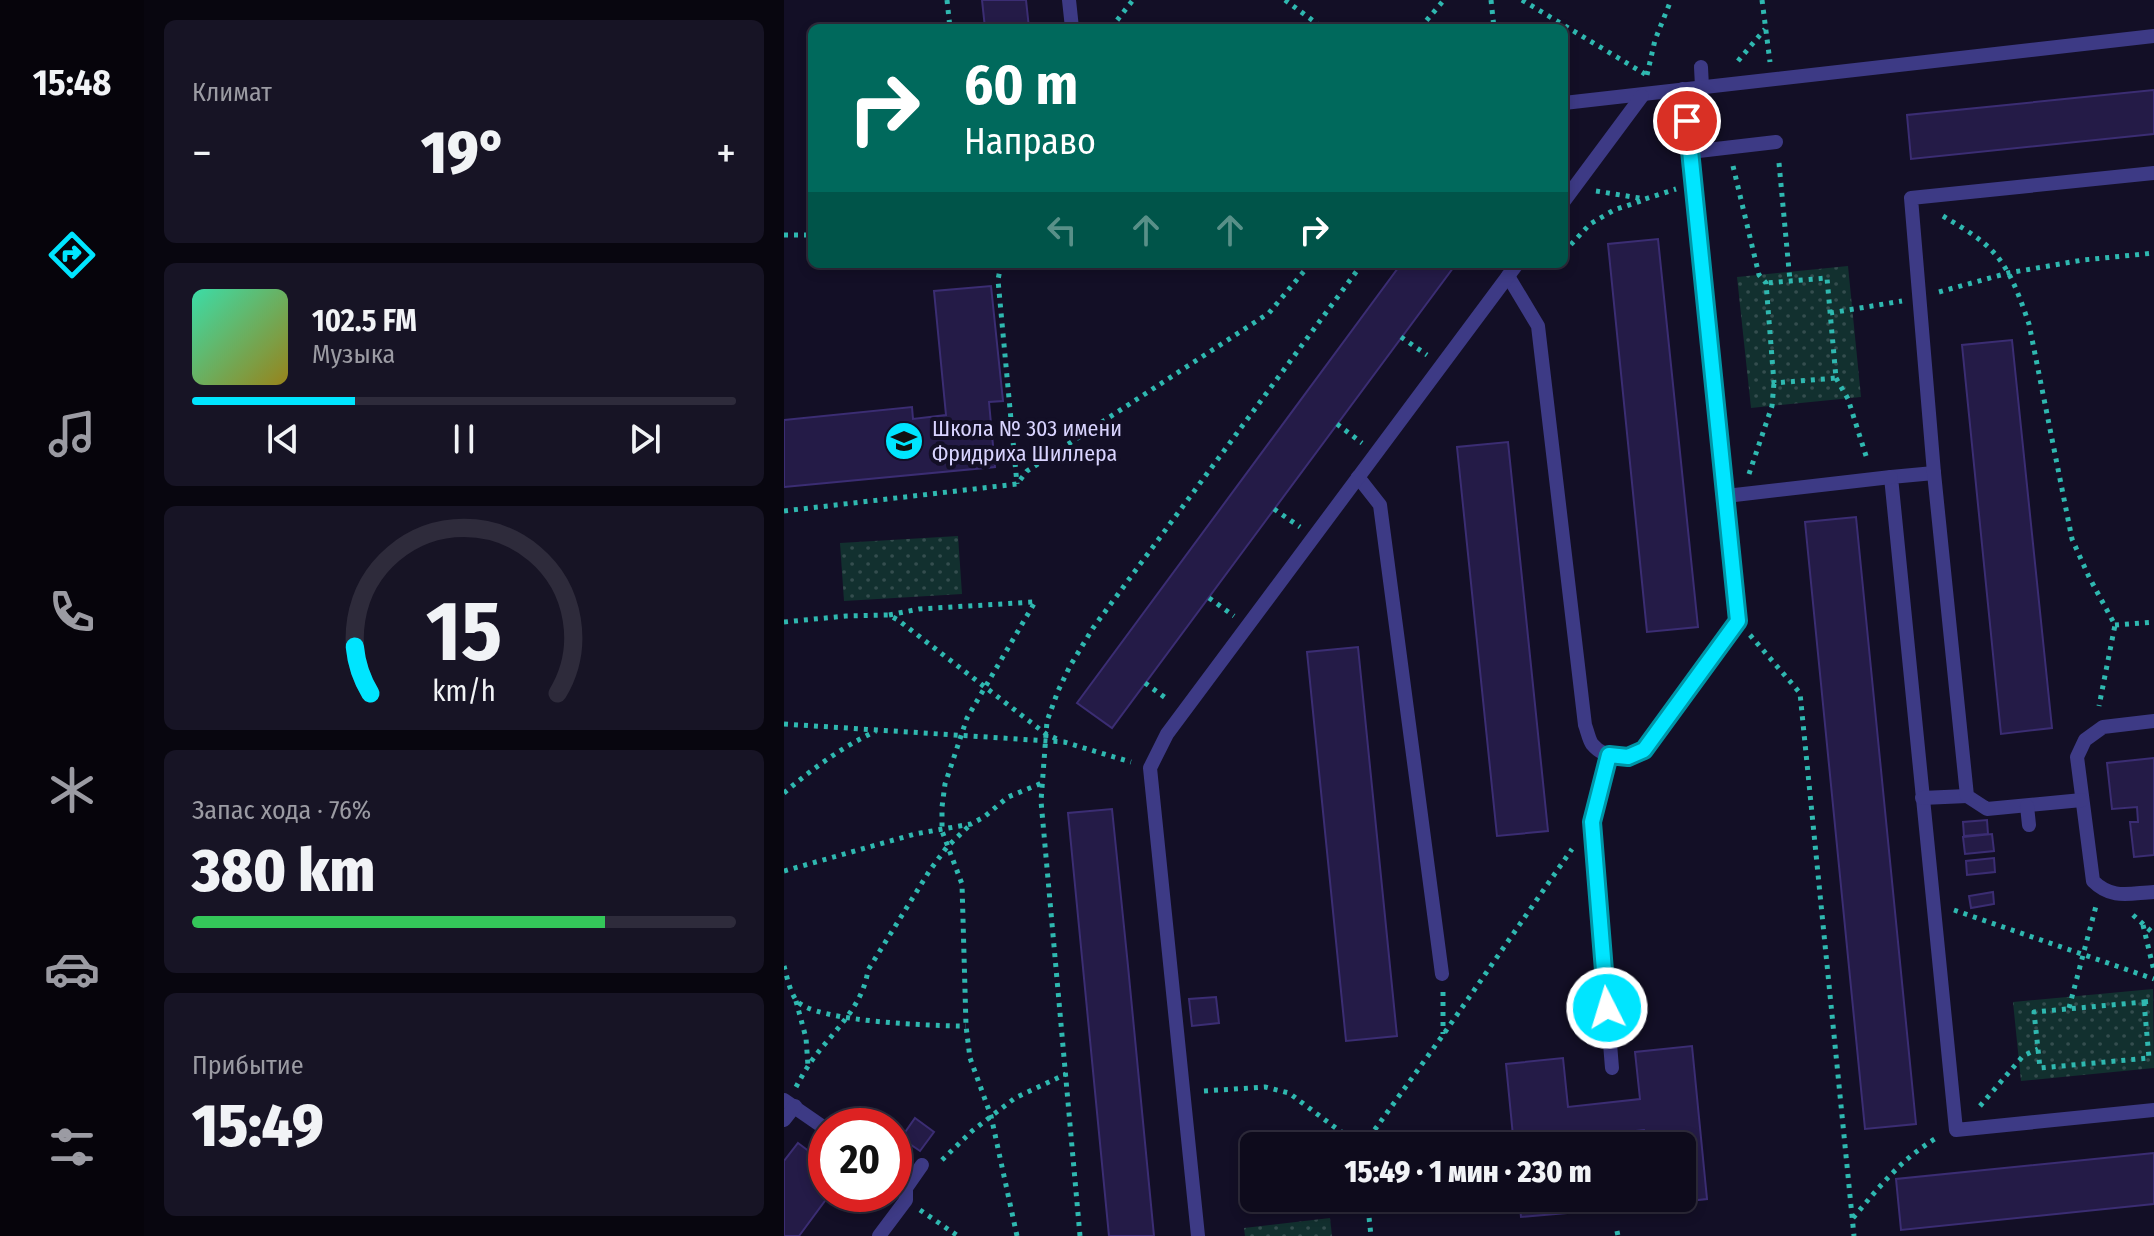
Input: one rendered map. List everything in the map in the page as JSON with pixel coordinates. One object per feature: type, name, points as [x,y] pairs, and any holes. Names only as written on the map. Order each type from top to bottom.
[{"type":"lane","points":[[1069,0],[1072,24]]},
{"type":"lane","points":[[1568,103],[2154,36]]},
{"type":"lane","points":[[1701,67],[1702,87]]},
{"type":"lane","points":[[1198,1236],[1150,768],[1167,734],[1512,270],[1538,326],[1585,725],[1592,744],[1609,755],[1628,757],[1644,750],[1738,621],[1683,89]]},
{"type":"lane","points":[[1568,196],[1642,96]]},
{"type":"lane","points":[[1690,152],[1776,142]]},
{"type":"lane","points":[[1967,796],[1934,473],[1911,198],[2154,173]]},
{"type":"lane","points":[[1726,496],[1934,473]]},
{"type":"lane","points":[[1358,477],[1380,505],[1442,974]]},
{"type":"lane","points":[[1891,477],[1956,1130],[2154,1110]]},
{"type":"lane","points":[[2154,721],[2103,727],[2085,740],[2077,757],[2093,881],[2101,890],[2112,894],[2154,892]]},
{"type":"lane","points":[[1609,755],[1592,822],[1612,1068]]},
{"type":"lane","points":[[1922,798],[1967,796],[1987,809],[2082,800]]},
{"type":"lane","points":[[2027,806],[2029,825]]},
{"type":"lane","points":[[784,1120],[789,1103],[808,1116]]},
{"type":"lane","points":[[912,1177],[922,1165]]},
{"type":"lane","points":[[879,1236],[891,1212]]},
{"type":"path","points":[[947,0],[950,24]]},
{"type":"path","points":[[1114,24],[1133,0]]},
{"type":"path","points":[[1285,0],[1318,24]]},
{"type":"path","points":[[1423,24],[1444,0]]},
{"type":"path","points":[[1491,0],[1494,24]]},
{"type":"path","points":[[1522,0],[1555,24]]},
{"type":"path","points":[[1642,96],[1655,40],[1671,0]]},
{"type":"path","points":[[1762,0],[1772,78]]},
{"type":"path","points":[[1719,85],[1766,28]]},
{"type":"path","points":[[1568,32],[1647,75]]},
{"type":"path","points":[[1776,142],[1790,281]]},
{"type":"path","points":[[1729,148],[1759,275],[1766,283],[1774,383],[1772,406],[1742,494]]},
{"type":"path","points":[[1568,248],[1590,224],[1614,210],[1693,183]]},
{"type":"path","points":[[1575,186],[1645,199]]},
{"type":"path","points":[[1911,198],[1980,240],[1997,255],[2020,297],[2029,324],[2072,539],[2115,625],[2093,734]]},
{"type":"path","points":[[784,235],[808,235]]},
{"type":"path","points":[[1830,313],[1918,297],[2008,273],[2083,260],[2154,253]]},
{"type":"path","points":[[1000,268],[998,280],[1017,484]]},
{"type":"path","points":[[784,511],[1017,484],[1027,471],[1269,313],[1307,268]]},
{"type":"path","points":[[1080,1236],[1042,816],[1047,721],[1070,666],[1093,628],[1359,268]]},
{"type":"path","points":[[1766,283],[1827,278],[1836,378],[1848,399],[1873,479]]},
{"type":"path","points":[[1401,337],[1441,366]]},
{"type":"path","points":[[1774,383],[1836,378]]},
{"type":"path","points":[[1337,424],[1376,453]]},
{"type":"path","points":[[1274,509],[1313,537]]},
{"type":"path","points":[[1209,598],[1247,626]]},
{"type":"path","points":[[784,622],[1035,602],[967,718],[945,784],[942,831],[962,884],[966,1026],[970,1058],[991,1116],[1017,1236]]},
{"type":"path","points":[[889,615],[1045,737]]},
{"type":"path","points":[[1738,621],[1800,693],[1854,1236]]},
{"type":"path","points":[[2115,625],[2154,622]]},
{"type":"path","points":[[784,724],[1045,737],[1150,768]]},
{"type":"path","points":[[784,793],[811,770],[879,730]]},
{"type":"path","points":[[784,871],[915,834],[971,824],[1008,797],[1042,783]]},
{"type":"path","points":[[1371,1132],[1592,822]]},
{"type":"path","points":[[789,1103],[808,1066],[855,1007],[866,986],[868,970],[923,880],[947,847],[971,824]]},
{"type":"path","points":[[2069,1009],[2101,890]]},
{"type":"path","points":[[1933,908],[1960,910],[2154,979]]},
{"type":"path","points":[[2143,924],[2154,971]]},
{"type":"path","points":[[784,966],[806,1038],[808,1066]]},
{"type":"path","points":[[1442,974],[1443,1035]]},
{"type":"path","points":[[796,1000],[807,1008],[847,1017],[897,1024],[966,1026]]},
{"type":"path","points":[[2144,1002],[2149,1058],[2040,1068],[2034,1012],[2154,1001]]},
{"type":"path","points":[[1852,1219],[1906,1158],[1956,1130],[2023,1056],[2038,1049]]},
{"type":"path","points":[[922,1165],[938,1163],[1015,1098],[1066,1074]]},
{"type":"path","points":[[1183,1093],[1265,1087],[1289,1093],[1342,1132]]},
{"type":"path","points":[[912,1197],[958,1236]]},
{"type":"path","points":[[1368,1212],[1371,1236]]},
{"type":"green space","points":[[1848,266],[1861,397],[1751,408],[1737,277]]},
{"type":"green space","points":[[958,536],[962,594],[844,601],[840,543]]},
{"type":"green space","points":[[2153,989],[2154,1068],[2021,1081],[2013,1002]]},
{"type":"green space","points":[[1330,1218],[1332,1236],[1245,1236],[1244,1228]]},
{"type":"building","points":[[982,0],[1026,0],[1029,24],[985,24]]},
{"type":"building","points":[[2154,90],[2154,134],[1911,159],[1907,115]]},
{"type":"building","points":[[1658,239],[1698,627],[1647,632],[1608,244]]},
{"type":"building","points":[[1398,268],[1453,268],[1112,728],[1077,703]]},
{"type":"building","points":[[991,286],[1003,401],[989,402],[995,467],[784,487],[784,420],[912,407],[913,419],[946,415],[934,291]]},
{"type":"building","points":[[2012,340],[2052,728],[2001,734],[1962,345]]},
{"type":"building","points":[[1508,442],[1548,831],[1497,836],[1457,447]]},
{"type":"building","points":[[1856,517],[1916,1124],[1865,1129],[1805,522]]},
{"type":"building","points":[[1358,647],[1397,1036],[1346,1041],[1307,652]]},
{"type":"building","points":[[2154,758],[2154,855],[2134,857],[2130,822],[2138,822],[2137,807],[2112,809],[2107,763]]},
{"type":"building","points":[[1112,809],[1154,1236],[1109,1236],[1068,813]]},
{"type":"building","points":[[1987,820],[1988,834],[1964,836],[1963,822]]},
{"type":"building","points":[[1992,834],[1994,851],[1965,854],[1963,837]]},
{"type":"building","points":[[1994,858],[1995,872],[1967,875],[1966,861]]},
{"type":"building","points":[[1993,892],[1994,904],[1971,908],[1969,896]]},
{"type":"building","points":[[1216,997],[1219,1023],[1192,1026],[1189,999]]},
{"type":"building","points":[[1692,1046],[1707,1199],[1696,1200],[1696,1132],[1513,1132],[1506,1064],[1563,1058],[1568,1107],[1640,1099],[1635,1052]]},
{"type":"building","points":[[915,1118],[934,1132],[920,1151],[912,1146],[912,1122]]},
{"type":"building","points":[[798,1143],[808,1150],[808,1212],[817,1212],[799,1236],[784,1236],[784,1161]]},
{"type":"building","points":[[2154,1153],[2154,1204],[1901,1230],[1896,1179]]},
{"type":"building","points":[[1520,1212],[1578,1212],[1521,1217]]},
{"type":"place","name":"Школа № 303 имени Фридриха Шиллера","points":[[904,441]]},
{"type":"route","points":[[1607,1008],[1592,822],[1609,755],[1628,757],[1644,750],[1738,621],[1687,121]]}]
